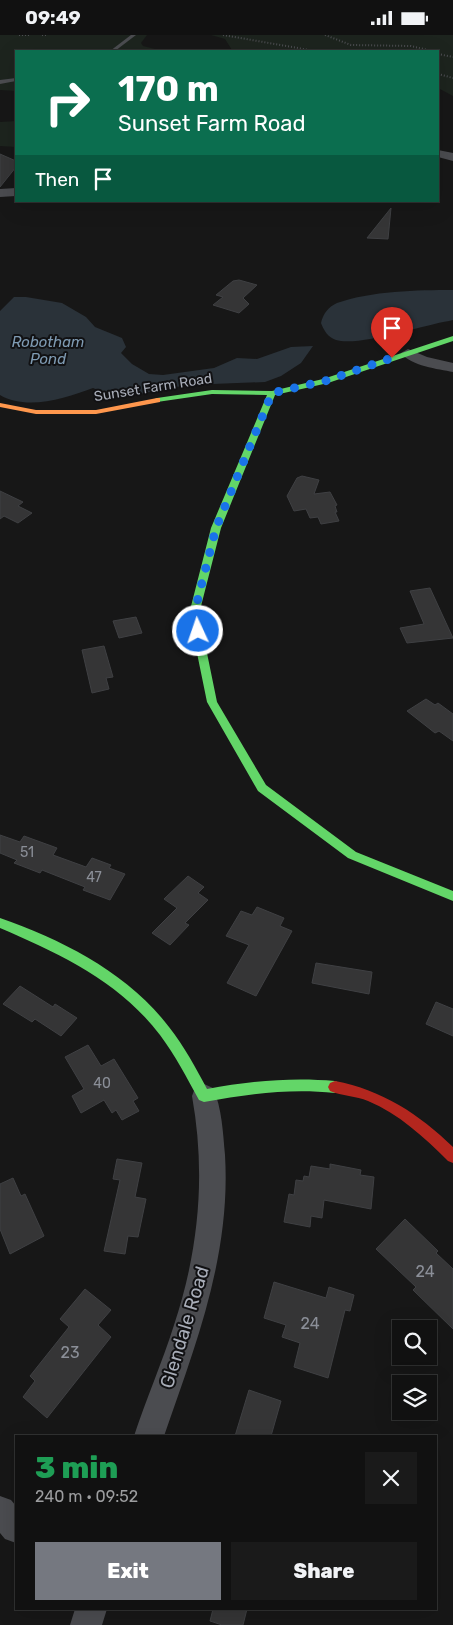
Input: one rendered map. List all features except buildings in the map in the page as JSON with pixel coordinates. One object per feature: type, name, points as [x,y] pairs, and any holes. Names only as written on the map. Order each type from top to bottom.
[{"type":"street","points":[[439,154],[453,157]]},
{"type":"street","points":[[0,193],[15,192]]},
{"type":"street","name":"Sunset Farm Road","points":[[0,405],[36,411],[96,412],[212,392],[272,393],[325,381],[453,338]]},
{"type":"street","points":[[408,353],[422,360],[453,368]]},
{"type":"street","points":[[272,393],[216,528],[194,614],[212,702],[262,788],[352,855],[453,896]]},
{"type":"street","points":[[0,923],[79,958],[126,988],[144,1004],[169,1038],[194,1076],[204,1096],[228,1090],[297,1082],[348,1089],[399,1108],[422,1125],[453,1156]]},
{"type":"street","name":"Glendale Road","points":[[149,1435],[199,1290],[208,1248],[212,1208],[212,1168],[210,1121],[204,1096]]},
{"type":"street","points":[[0,1511],[15,1527]]},
{"type":"street","points":[[86,1625],[91,1610]]},
{"type":"lane","points":[[113,50],[134,35]]},
{"type":"lane","points":[[0,81],[15,79]]},
{"type":"path","points":[[19,35],[30,35]]},
{"type":"path","points":[[223,35],[309,50]]},
{"type":"path","points":[[325,35],[338,38],[349,45],[401,44],[418,46],[429,50]]},
{"type":"path","points":[[439,54],[453,57]]},
{"type":"path","points":[[439,74],[453,78]]},
{"type":"shaded area","points":[[0,35],[147,35],[141,43],[143,46],[159,50],[15,50],[15,91],[0,90]]},
{"type":"shaded area","points":[[211,35],[453,35],[453,96],[439,89],[439,50],[232,50],[225,39]]},
{"type":"shaded area","points":[[15,121],[15,147],[0,146],[0,122]]},
{"type":"water","points":[[453,290],[453,320],[449,321],[359,341],[336,340],[325,331],[321,323],[331,307],[350,299],[395,292]]},
{"type":"water","name":"Robotham Pond","points":[[14,297],[62,303],[86,317],[95,327],[122,338],[126,347],[121,353],[132,364],[149,374],[163,375],[214,368],[237,358],[257,359],[291,347],[313,346],[301,363],[281,376],[265,382],[187,385],[118,398],[93,388],[59,399],[22,402],[0,395],[0,311]]},
{"type":"traffic: fast","points":[[157,400],[212,392],[272,393],[325,381],[453,338]]},
{"type":"traffic: fast","points":[[272,393],[216,528],[194,614],[212,702],[262,788],[352,855],[453,896]]},
{"type":"traffic: fast","points":[[0,923],[69,954],[97,969],[121,987],[144,1007],[165,1031],[204,1096],[270,1086],[318,1085],[335,1087]]},
{"type":"traffic: slow","points":[[0,405],[36,412],[96,412],[157,400]]},
{"type":"traffic: jam","points":[[335,1087],[369,1096],[400,1111],[453,1156]]},
{"type":"route","points":[[198,631],[194,614],[216,528],[272,393],[325,381],[392,358]]}]
